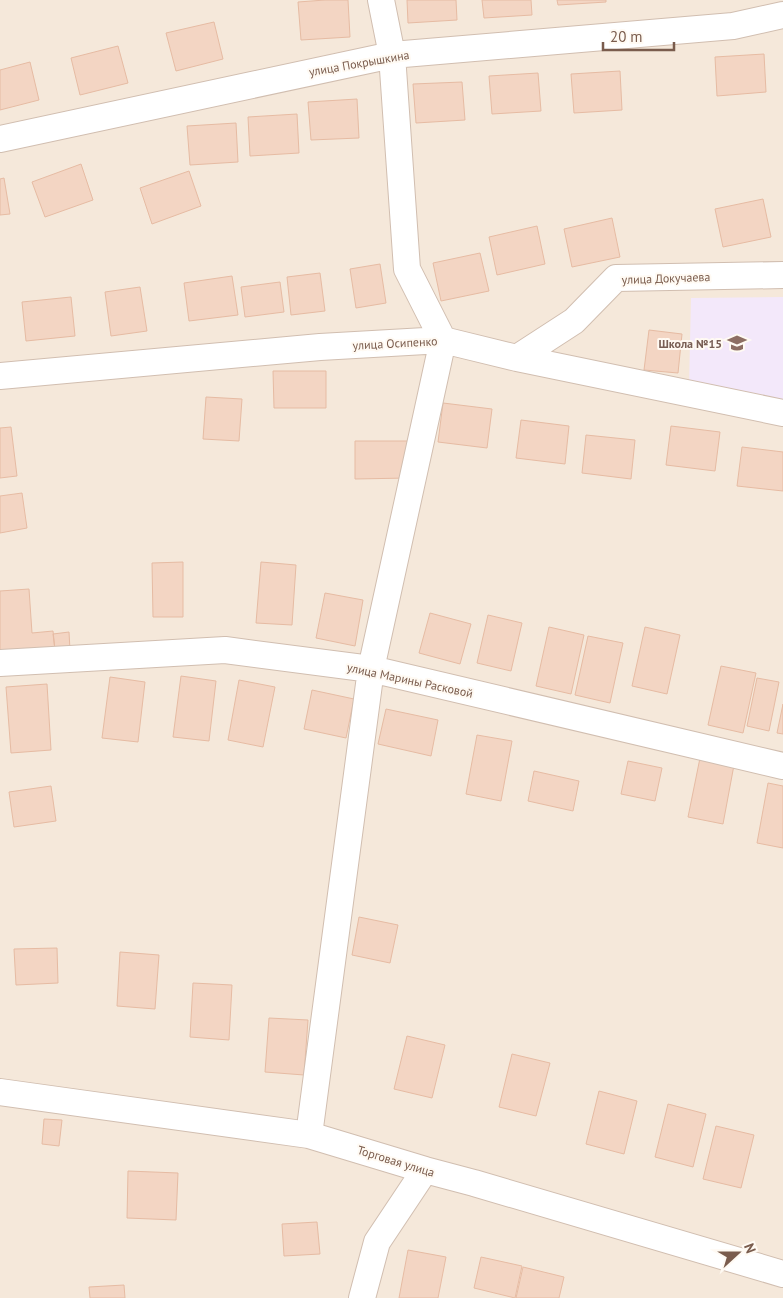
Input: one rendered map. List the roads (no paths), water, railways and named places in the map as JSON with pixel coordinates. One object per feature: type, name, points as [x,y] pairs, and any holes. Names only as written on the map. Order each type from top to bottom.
[{"type":"street","points":[[309,1135],[371,669],[443,340],[407,269],[392,55],[381,0]]},
{"type":"street","name":"улица Покрышкина","points":[[0,139],[392,55],[733,26],[783,16]]},
{"type":"street","name":"улица Докучаева","points":[[517,358],[574,320],[616,278],[783,274]]},
{"type":"street","name":"улица Осипенко","points":[[0,376],[320,347],[443,340],[517,358],[783,413]]},
{"type":"street","name":"улица Марины Расковой","points":[[0,662],[225,650],[371,669],[783,766]]},
{"type":"street","name":"Торговая улица","points":[[0,1092],[309,1135],[783,1274]]},
{"type":"street","points":[[362,1298],[377,1242],[425,1170]]},
{"type":"place","name":"Школа №15","points":[[737,343]]}]
